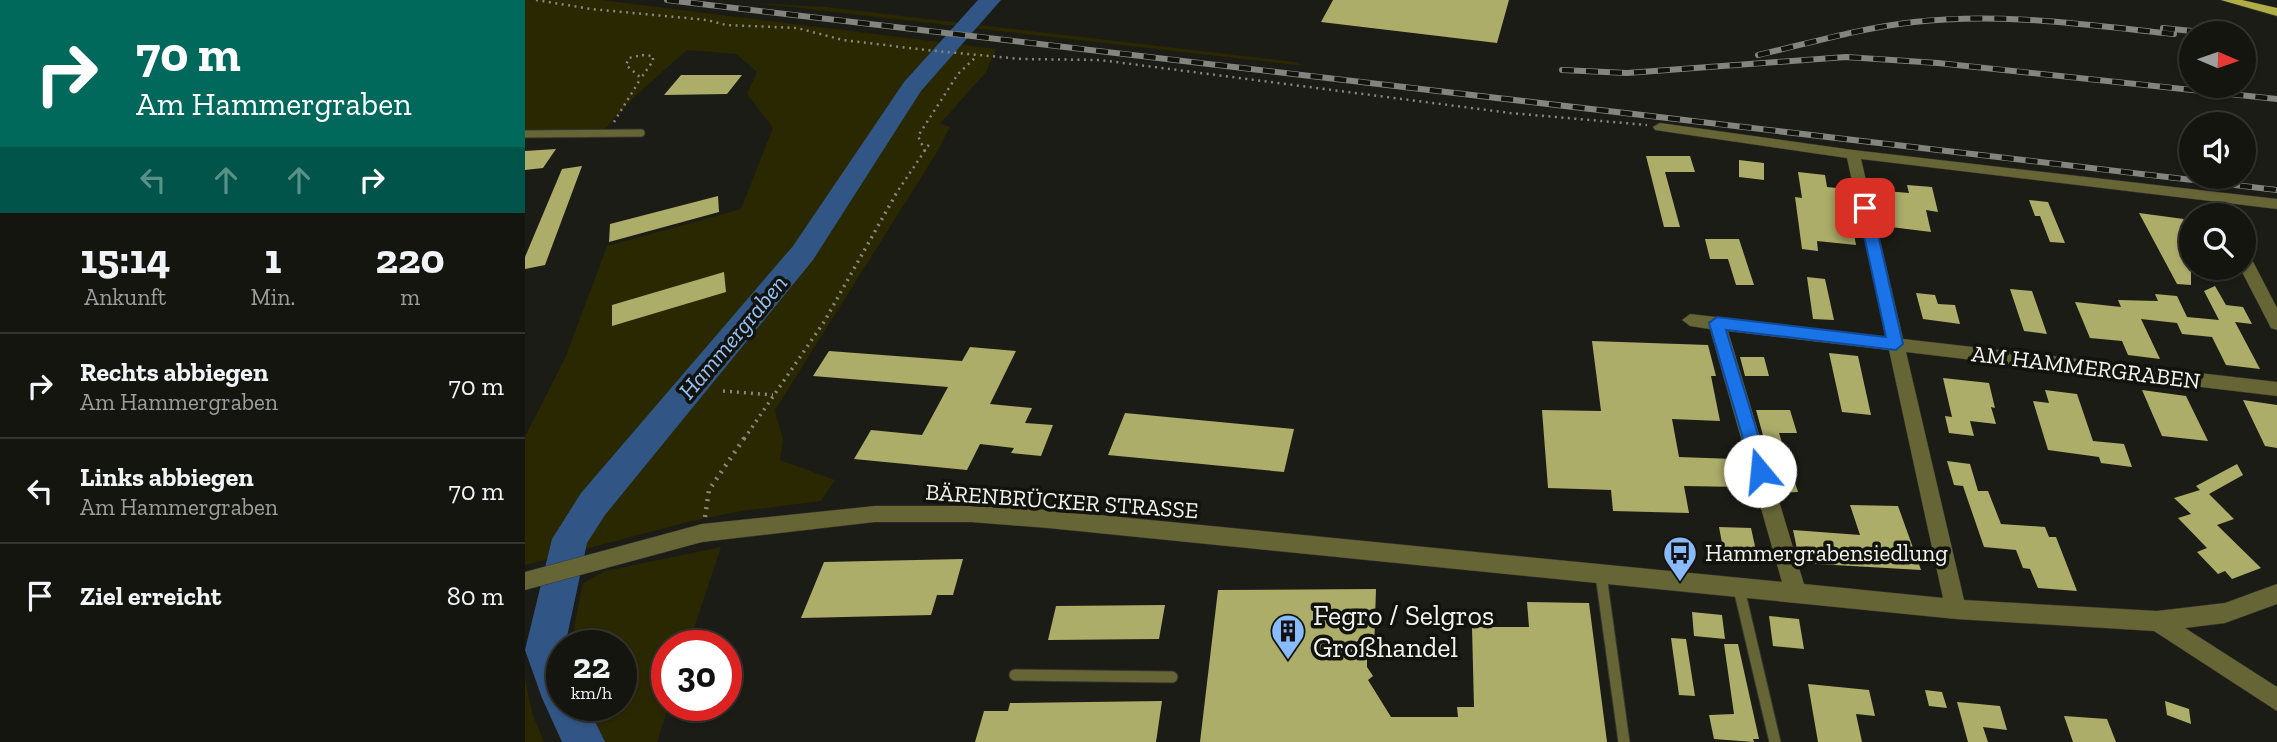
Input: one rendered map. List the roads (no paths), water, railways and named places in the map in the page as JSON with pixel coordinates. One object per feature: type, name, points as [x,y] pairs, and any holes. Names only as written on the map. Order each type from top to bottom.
[{"type":"main road","points":[[2227,0],[2277,12]]},
{"type":"main road","points":[[2271,0],[2277,2]]},
{"type":"street","points":[[1660,127],[1853,154],[2277,204]]},
{"type":"street","points":[[1853,154],[1956,609]]},
{"type":"street","points":[[2213,198],[2216,203]]},
{"type":"street","points":[[2254,280],[2277,324]]},
{"type":"street","name":"AM HAMMERGRABEN","points":[[1690,320],[2277,389]]},
{"type":"street","points":[[1717,323],[1796,594]]},
{"type":"street","name":"BÄRENBRÜCKER STRASSE","points":[[525,581],[702,533],[875,514],[971,514],[1048,519],[1601,575]]},
{"type":"street","points":[[1601,575],[1956,609],[2157,621],[2225,613],[2277,594]]},
{"type":"street","points":[[2157,621],[2277,699]]},
{"type":"lane","points":[[525,134],[641,133]]},
{"type":"lane","points":[[1601,575],[1623,742]]},
{"type":"lane","points":[[1739,589],[1775,742]]},
{"type":"lane","points":[[1014,675],[1172,677]]},
{"type":"waterway","name":"Hammergraben","points":[[550,630],[570,539],[593,504],[803,253],[912,87],[990,0]]},
{"type":"waterway","name":"Hammergraben","points":[[546,646],[546,653]]},
{"type":"waterway","name":"Hammergraben","points":[[573,721],[584,742]]},
{"type":"railway","points":[[667,0],[2277,190]]},
{"type":"railway","points":[[1758,55],[1875,28],[1947,19],[2044,21],[2174,34]]},
{"type":"railway","points":[[2163,28],[2179,30]]},
{"type":"railway","points":[[1562,70],[1627,73],[1846,57],[1938,63],[2277,99]]},
{"type":"place","name":"Hammergrabensiedlung","points":[[1680,583]]},
{"type":"place","name":"Fegro / Selgros Großhandel","points":[[1288,661]]}]
